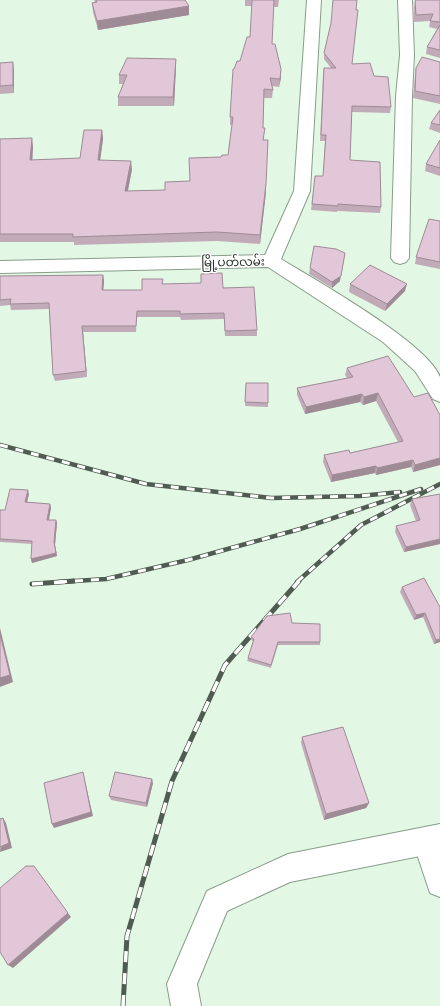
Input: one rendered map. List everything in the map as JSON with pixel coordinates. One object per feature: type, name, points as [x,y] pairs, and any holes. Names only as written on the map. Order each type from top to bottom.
[{"type":"street","name":"မြို့ပတ်လမ်း","points":[[0,267],[271,261],[302,190],[314,0]]},
{"type":"street","points":[[400,258],[404,96],[414,57],[405,0]]},
{"type":"street","points":[[271,261],[390,337],[422,366],[440,394]]},
{"type":"street","points":[[186,1006],[182,984],[217,901],[288,868],[434,840],[440,883]]},
{"type":"building","points":[[96,0],[185,0],[189,6],[97,21],[92,3],[97,2]]},
{"type":"building","points":[[252,0],[274,0],[272,44],[275,44],[281,69],[280,79],[270,78],[273,90],[264,89],[263,128],[265,128],[263,140],[268,140],[266,184],[260,235],[217,232],[73,237],[73,234],[0,234],[0,139],[32,138],[30,160],[80,158],[84,130],[102,130],[98,160],[131,161],[125,191],[165,190],[165,182],[190,181],[189,158],[221,157],[222,155],[228,155],[233,117],[230,117],[233,69],[237,61],[240,61],[247,37],[250,37]]},
{"type":"building","points":[[333,0],[357,0],[356,10],[358,10],[352,64],[370,63],[374,76],[388,77],[391,107],[352,106],[350,160],[380,162],[381,207],[312,204],[315,176],[323,176],[326,135],[321,135],[324,68],[336,68],[324,53],[331,23]]},
{"type":"building","points":[[416,0],[440,0],[440,22],[430,21],[433,14],[416,15]]},
{"type":"building","points":[[440,25],[440,50],[427,47]]},
{"type":"building","points":[[422,57],[440,62],[440,96],[415,91],[416,68]]},
{"type":"building","points":[[127,58],[176,59],[173,97],[118,97],[127,75],[119,75]]},
{"type":"building","points":[[13,62],[13,85],[0,86],[0,63]]},
{"type":"building","points":[[440,110],[440,125],[431,123]]},
{"type":"building","points":[[440,140],[440,168],[426,164]]},
{"type":"building","points":[[429,219],[440,221],[440,262],[416,257]]},
{"type":"building","points":[[314,246],[336,249],[345,253],[341,276],[332,282],[310,268]]},
{"type":"building","points":[[370,265],[407,284],[387,304],[350,284]]},
{"type":"building","points":[[222,273],[223,288],[254,287],[257,330],[225,331],[224,313],[180,314],[180,311],[137,311],[136,326],[82,326],[86,371],[53,375],[49,303],[10,304],[11,299],[0,300],[0,276],[103,275],[102,290],[142,290],[142,279],[163,279],[162,284],[201,283],[201,274]]},
{"type":"building","points":[[388,356],[414,397],[428,393],[440,415],[440,458],[415,465],[413,460],[377,468],[376,466],[332,475],[324,455],[349,450],[350,453],[403,441],[378,393],[364,397],[362,394],[306,407],[297,388],[353,377],[347,368]]},
{"type":"building","points":[[246,383],[268,383],[268,403],[245,402]]},
{"type":"building","points":[[10,489],[28,490],[25,502],[50,504],[47,520],[56,520],[54,542],[56,553],[31,559],[32,541],[0,539],[0,510],[5,510]]},
{"type":"building","points":[[440,494],[440,539],[406,547],[396,526],[420,520],[412,499]]},
{"type":"building","points":[[424,578],[440,607],[440,639],[436,640],[425,613],[416,615],[402,587]]},
{"type":"building","points":[[290,613],[292,623],[320,624],[320,642],[278,642],[271,665],[248,658],[254,639],[251,637],[267,616]]},
{"type":"building","points":[[0,634],[10,675],[0,678]]},
{"type":"building","points":[[343,727],[369,803],[326,814],[302,737]]},
{"type":"building","points":[[83,772],[91,812],[52,824],[44,783]]},
{"type":"building","points":[[115,772],[152,779],[146,803],[109,796]]},
{"type":"building","points":[[3,818],[9,843],[0,847],[0,819]]},
{"type":"building","points":[[26,866],[34,866],[68,913],[8,965],[0,952],[0,888]]},
{"type":"railway","points":[[0,445],[146,484],[271,498],[360,496],[400,492]]},
{"type":"railway","points":[[297,582],[361,525],[440,484]]},
{"type":"railway","points":[[68,581],[106,579],[188,560],[300,529],[421,489]]},
{"type":"railway","points":[[32,584],[68,581]]},
{"type":"railway","points":[[59,582],[68,581]]},
{"type":"railway","points":[[68,581],[74,581]]},
{"type":"railway","points":[[123,1006],[127,936],[172,781],[225,665],[299,581]]}]
